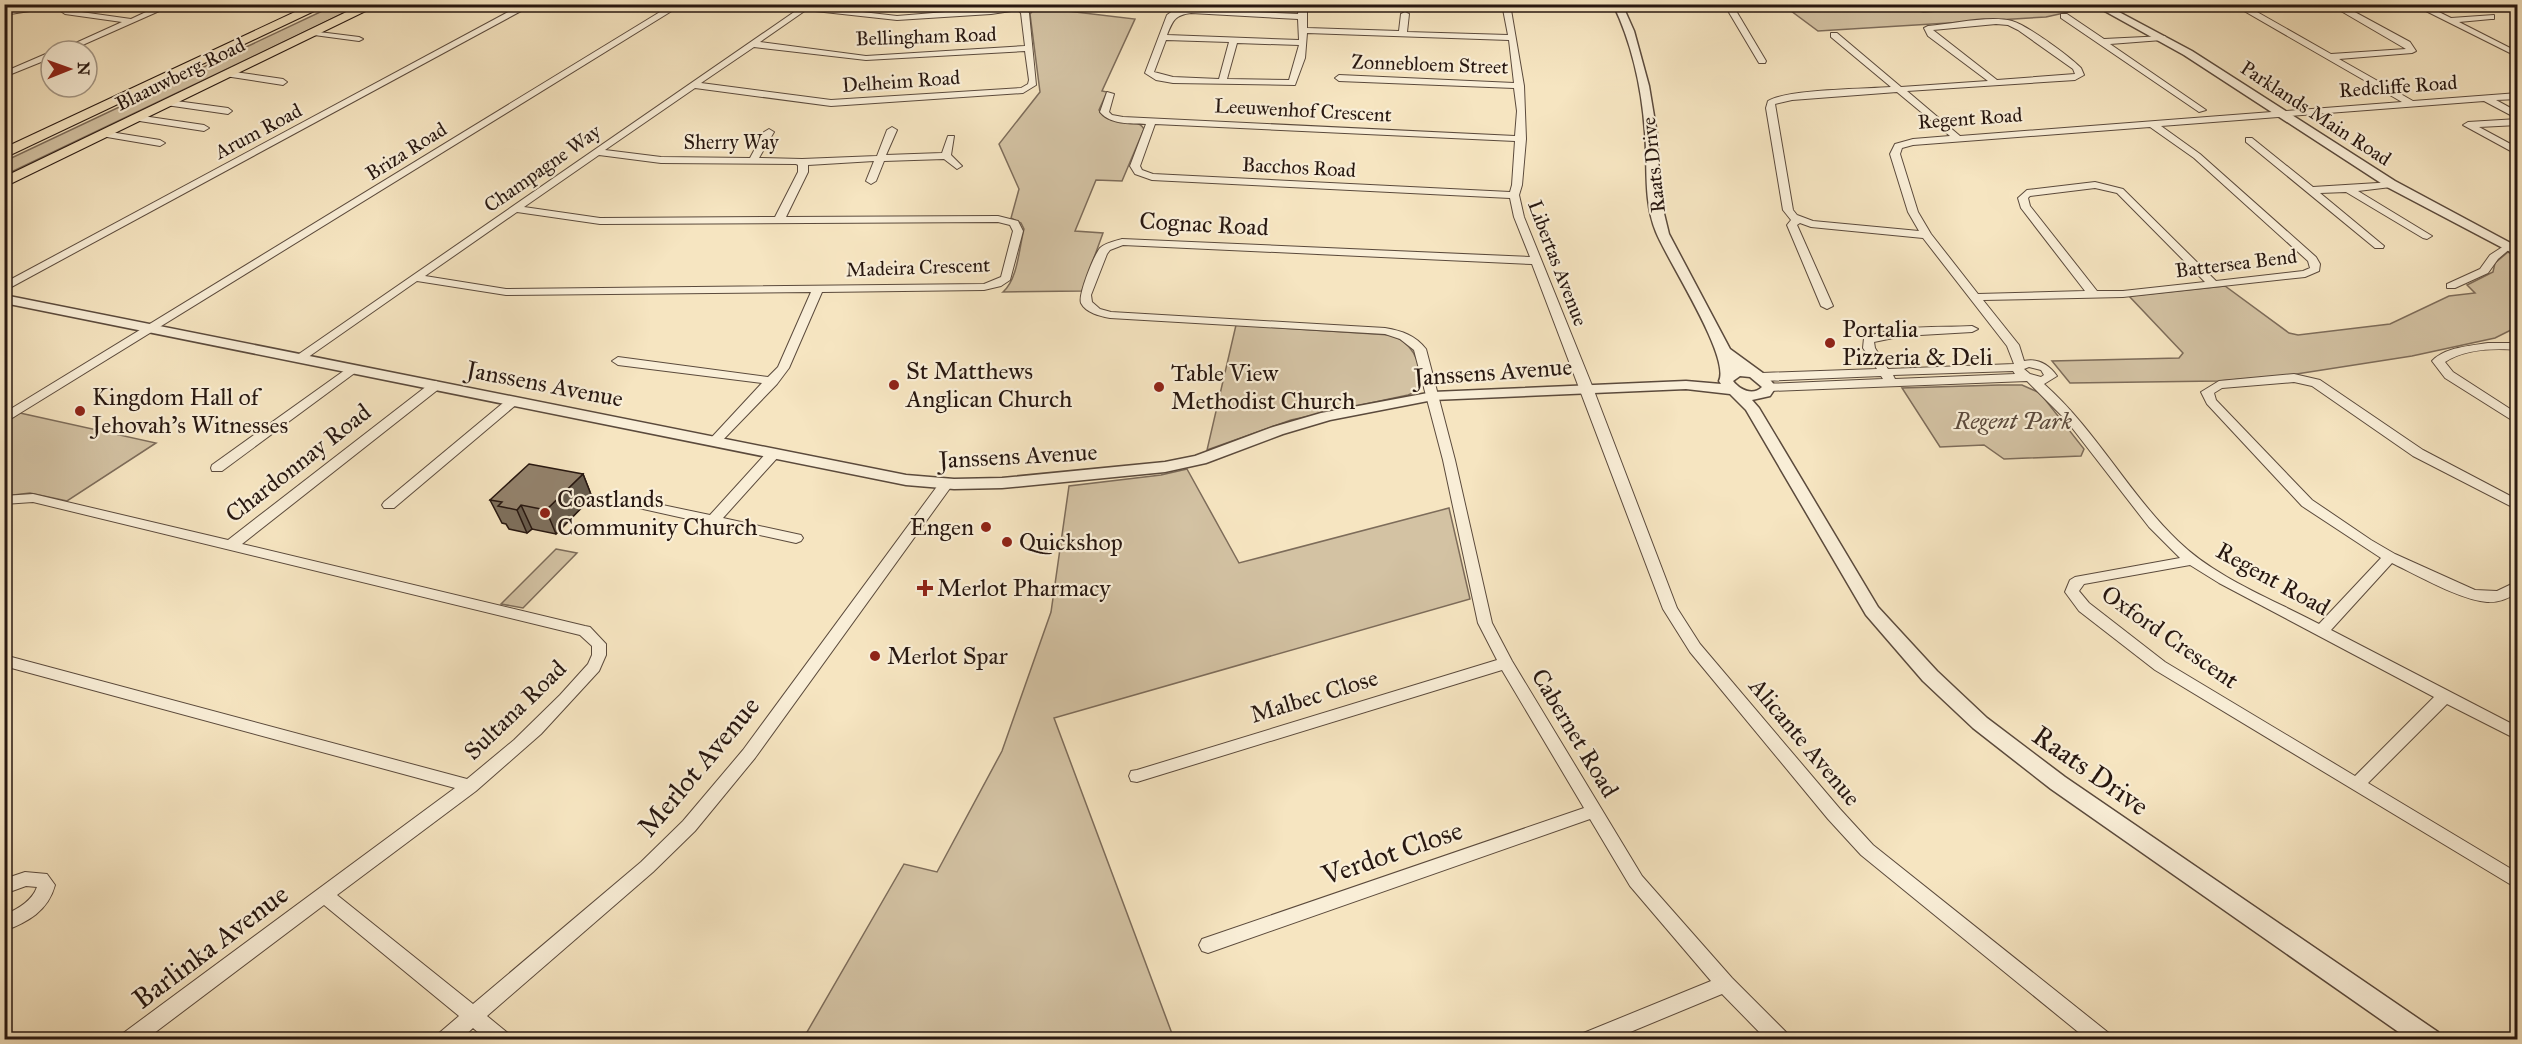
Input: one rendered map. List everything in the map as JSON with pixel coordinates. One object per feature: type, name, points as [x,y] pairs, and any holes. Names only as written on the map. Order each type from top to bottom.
[{"type":"main road","name":"Blaauwberg Road","points":[[4,154],[323,4]]},
{"type":"main road","name":"Blaauwberg Road","points":[[4,183],[374,4]]},
{"type":"street","points":[[90,39],[171,4]]},
{"type":"street","name":"Arum Road","points":[[4,288],[530,4]]},
{"type":"street","name":"Briza Road","points":[[151,328],[679,4]]},
{"type":"street","points":[[767,4],[897,18],[991,12],[1039,4]]},
{"type":"street","points":[[1301,17],[1182,12],[1171,16],[1149,69],[1151,76],[1164,79],[1222,82],[1292,83],[1303,44],[1301,17],[1303,4]]},
{"type":"street","name":"Libertas Avenue","points":[[1506,4],[1520,86],[1521,139],[1514,195],[1519,217],[1587,388]]},
{"type":"street","name":"Raats Drive","points":[[1617,4],[1628,25],[1648,114],[1652,198],[1663,234],[1724,351],[1731,384],[1752,408],[1792,473],[1845,569],[1872,611],[1930,676],[1980,723],[2058,783],[2430,1040]]},
{"type":"street","points":[[1728,4],[1762,61]]},
{"type":"street","name":"Parklands Main Road","points":[[2096,4],[2162,38],[2391,184],[2512,249]]},
{"type":"street","points":[[2236,4],[2411,104]]},
{"type":"street","points":[[2330,57],[2405,53],[2412,49],[2408,44],[2333,4]]},
{"type":"street","points":[[2416,4],[2517,55]]},
{"type":"street","points":[[4,13],[56,5],[65,12],[131,21]]},
{"type":"street","name":"Champagne Way","points":[[300,358],[804,8]]},
{"type":"street","name":"Delheim Road","points":[[694,85],[831,103],[1015,91],[1032,85],[1025,13],[1021,8]]},
{"type":"street","points":[[1403,34],[1405,14]]},
{"type":"street","points":[[2064,16],[2202,110]]},
{"type":"street","points":[[2446,21],[2491,17]]},
{"type":"street","points":[[1926,235],[1811,224],[1797,220],[1788,210],[1771,103],[1792,97],[2075,78],[2080,75],[2077,68],[2021,28],[2010,23],[1996,22],[1928,28],[1931,34],[1996,83]]},
{"type":"street","points":[[1303,30],[1513,39]]},
{"type":"street","points":[[314,33],[359,39]]},
{"type":"street","points":[[1834,35],[1957,138]]},
{"type":"street","points":[[1162,37],[1303,44]]},
{"type":"street","points":[[2102,42],[2162,38]]},
{"type":"street","points":[[1222,82],[1234,40]]},
{"type":"street","name":"Bellingham Road","points":[[753,44],[866,58],[1029,48]]},
{"type":"street","points":[[4,75],[39,61]]},
{"type":"street","points":[[228,74],[283,82]]},
{"type":"street","name":"Zonnebloem Street","points":[[1339,78],[1520,86]]},
{"type":"street","name":"Leeuwenhof Crescent","points":[[1110,94],[1104,112],[1109,117],[1521,139]]},
{"type":"street","name":"Redcliffe Road","points":[[2281,113],[2517,96]]},
{"type":"street","points":[[2499,97],[2517,107]]},
{"type":"street","points":[[2485,98],[2517,116]]},
{"type":"street","points":[[169,103],[228,111]]},
{"type":"street","name":"Regent Road","points":[[2057,401],[2050,379],[2051,374],[2013,345],[1926,235],[1913,212],[1894,151],[1898,146],[1907,142],[2281,113]]},
{"type":"street","points":[[136,118],[204,128]]},
{"type":"street","name":"Bacchos Road","points":[[1152,121],[1135,166],[1138,171],[1152,177],[1514,195]]},
{"type":"street","points":[[2517,122],[2468,125],[2517,152]]},
{"type":"street","name":"Battersea Bend","points":[[1975,297],[2123,294],[2305,274],[2313,271],[2316,264],[2197,156],[2152,124]]},
{"type":"street","points":[[871,181],[892,130]]},
{"type":"street","points":[[753,160],[769,132]]},
{"type":"street","points":[[104,134],[160,143]]},
{"type":"street","points":[[946,156],[951,138]]},
{"type":"street","points":[[2249,140],[2379,246]]},
{"type":"street","name":"Sherry Way","points":[[597,152],[651,160],[786,159],[805,161],[803,172],[779,220]]},
{"type":"street","points":[[805,161],[946,156],[957,166]]},
{"type":"street","points":[[2310,190],[2348,189],[2391,184]]},
{"type":"street","points":[[2093,294],[2025,206],[2023,198],[2027,193],[2095,185],[2120,191],[2213,284]]},
{"type":"street","points":[[2348,189],[2427,236]]},
{"type":"street","name":"Madeira Crescent","points":[[416,278],[498,291],[818,290],[994,285],[1008,274],[1018,228],[1010,221],[998,219],[593,220],[515,209]]},
{"type":"street","points":[[1797,220],[1792,225],[1827,306]]},
{"type":"street","name":"Cognac Road","points":[[1433,396],[1420,349],[1410,338],[1400,334],[1385,331],[1110,315],[1092,308],[1087,303],[1086,295],[1102,253],[1106,248],[1122,242],[1537,261]]},
{"type":"street","points":[[2451,286],[2484,271],[2494,257],[2512,249]]},
{"type":"street","points":[[715,441],[773,381],[790,357],[818,290]]},
{"type":"street","name":"Janssens Avenue","points":[[4,299],[906,480],[946,484],[1026,482],[1160,468],[1207,457],[1292,426],[1322,418],[1398,401],[1433,396],[1731,384]]},
{"type":"street","points":[[4,419],[151,328]]},
{"type":"street","points":[[1889,378],[1867,344],[1872,338],[1894,334],[1972,329]]},
{"type":"street","name":"Regent Road","points":[[2013,345],[2024,372],[2057,401],[2162,532],[2193,560],[2224,580],[2517,734]]},
{"type":"street","points":[[2517,347],[2493,346],[2445,356],[2438,361],[2449,375],[2517,420]]},
{"type":"street","name":"Raats Drive","points":[[1724,351],[1762,383],[1762,407],[1792,473]]},
{"type":"street","points":[[618,361],[773,381]]},
{"type":"street","points":[[2024,372],[2029,363],[2040,366]]},
{"type":"street","points":[[216,468],[352,369]]},
{"type":"street","points":[[1762,383],[1752,396],[1731,384],[1739,372],[1762,383],[2024,372],[2043,381],[2050,379]]},
{"type":"street","points":[[2517,506],[2418,453],[2316,383],[2294,378],[2219,385],[2209,389],[2207,394],[2307,503],[2390,557],[2480,596],[2500,596],[2517,586]]},
{"type":"street","name":"Chardonnay Road","points":[[4,500],[33,498],[230,546],[436,385]]},
{"type":"street","name":"Alicante Avenue","points":[[1587,388],[1670,609],[1695,648],[1867,850],[2103,1040]]},
{"type":"street","name":"Cabernet Road","points":[[1433,396],[1485,623],[1506,663],[1636,881],[1725,984],[1781,1040]]},
{"type":"street","points":[[389,505],[513,401]]},
{"type":"street","points":[[713,520],[774,453]]},
{"type":"street","name":"Merlot Avenue","points":[[445,1040],[647,867],[689,826],[749,754],[946,484]]},
{"type":"street","points":[[634,503],[796,538]]},
{"type":"street","name":"Sultana Road","points":[[230,546],[585,631],[599,644],[599,655],[594,667],[534,733],[470,786],[324,895]]},
{"type":"street","points":[[2321,631],[2390,557]]},
{"type":"street","name":"Oxford Crescent","points":[[2193,560],[2080,579],[2075,583],[2072,592],[2084,607],[2160,666],[2517,882]]},
{"type":"street","points":[[4,660],[470,786]]},
{"type":"street","name":"Malbec Close","points":[[1137,776],[1506,663]]},
{"type":"street","points":[[2356,785],[2445,696]]},
{"type":"street","name":"Verdot Close","points":[[1208,945],[1594,811]]},
{"type":"street","points":[[4,887],[25,879],[41,879],[46,885],[45,892],[33,908],[4,922]]},
{"type":"street","points":[[324,895],[502,1040]]},
{"type":"street","name":"Barlinka Avenue","points":[[129,1040],[324,895]]},
{"type":"street","points":[[1588,1040],[1725,984]]},
{"type":"green space","points":[[2011,4],[2087,5],[2095,10],[2082,9],[2046,17],[1818,31],[1783,5],[1892,5],[1923,12],[2003,7]]},
{"type":"green space","points":[[335,5],[361,5],[5,175],[5,161]]},
{"type":"green space","points":[[1052,5],[1067,11],[1135,19],[1102,91],[1107,92],[1099,110],[1108,119],[1134,122],[1144,129],[1122,181],[1096,180],[1075,231],[1103,233],[1082,291],[1003,292],[1015,271],[1024,229],[1021,223],[1011,218],[1019,189],[999,144],[1040,92],[1030,14],[1035,8]]},
{"type":"green space","points":[[2508,252],[2517,257],[2517,327],[2495,338],[2412,356],[2290,375],[2219,381],[2070,383],[2052,361],[2179,358],[2183,353],[2129,296],[2225,286],[2289,333],[2298,335],[2390,324],[2449,296],[2475,293],[2467,285],[2493,272],[2495,263]]},
{"type":"green space","points":[[1236,325],[1390,335],[1405,343],[1414,354],[1420,369],[1422,386],[1418,391],[1408,395],[1291,420],[1207,450]]},
{"type":"green space","name":"Regent Park","points":[[2022,385],[2040,393],[2084,449],[2081,456],[2004,459],[1984,445],[1940,447],[1902,388]]},
{"type":"green space","points":[[20,413],[156,443],[67,501],[30,493],[5,496],[5,423]]},
{"type":"green space","points":[[1187,469],[1239,563],[1449,508],[1470,599],[1054,718],[1174,1039],[803,1039],[904,864],[937,872],[1002,751],[1051,612],[1069,486],[1161,475]]},
{"type":"green space","points":[[556,549],[577,553],[523,608],[501,604]]},
{"type":"building","points":[[529,464],[583,474],[546,510],[521,505],[517,510],[498,506],[502,502],[490,500]]},
{"type":"place","name":"Portalia Pizzeria & Deli","points":[[1830,343]]},
{"type":"place","name":"St Matthews Anglican Church","points":[[894,385]]},
{"type":"place","name":"Table View Methodist Church","points":[[1159,387]]},
{"type":"place","name":"Kingdom Hall of Jehovah's Witnesses","points":[[80,411]]},
{"type":"place","name":"Coastlands Community Church","points":[[545,513]]},
{"type":"place","name":"Engen","points":[[986,527]]},
{"type":"place","name":"Quickshop","points":[[1007,542]]},
{"type":"place","name":"Merlot Pharmacy","points":[[925,588]]},
{"type":"place","name":"Merlot Spar","points":[[875,656]]}]
